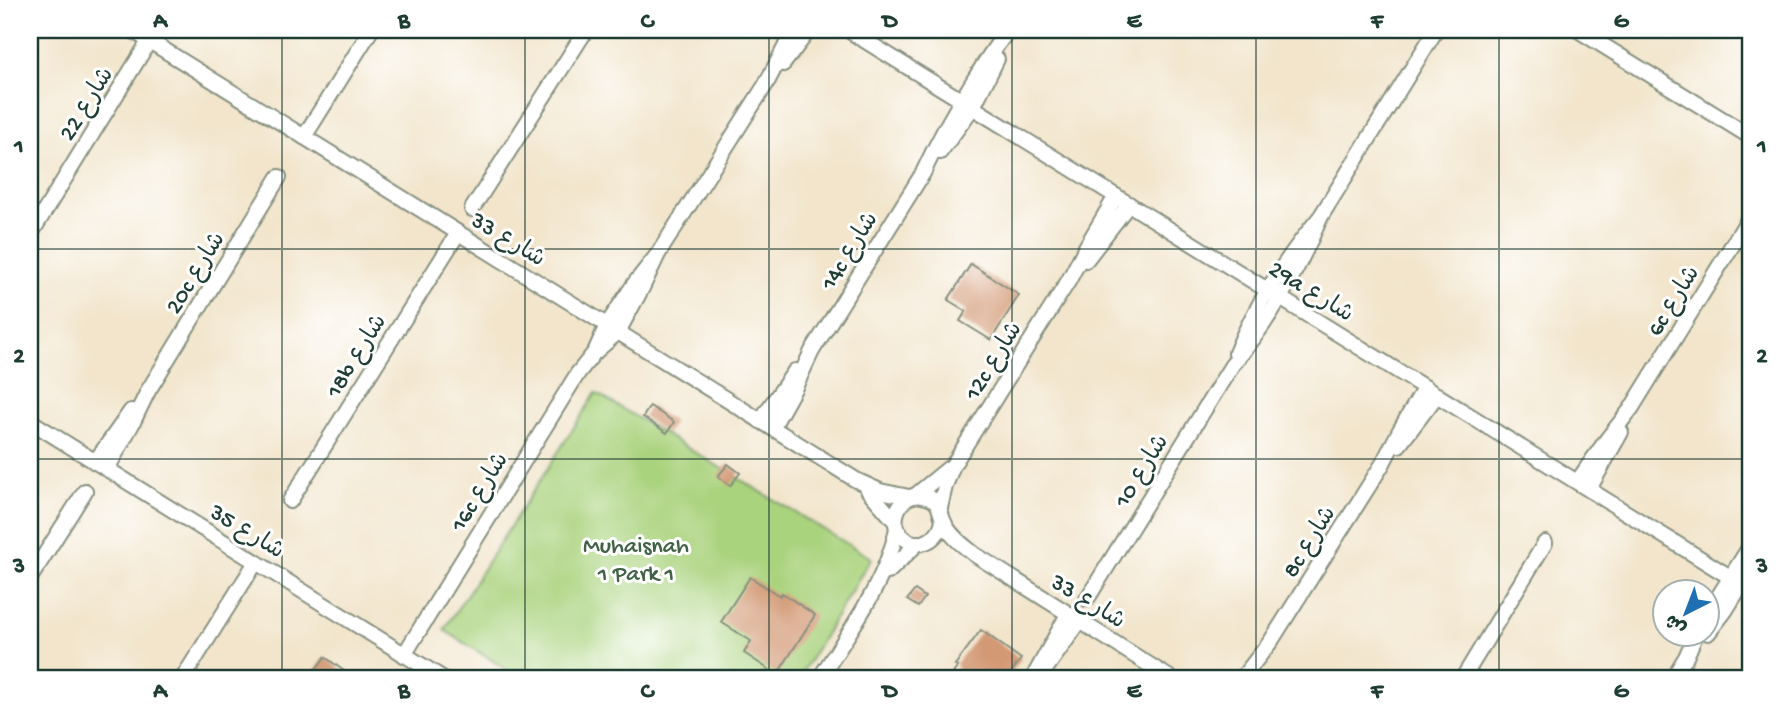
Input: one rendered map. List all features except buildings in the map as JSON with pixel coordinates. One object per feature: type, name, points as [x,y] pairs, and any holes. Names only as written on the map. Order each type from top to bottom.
[{"type":"street","name":"شارع 33","points":[[132,30],[153,35],[304,137],[862,484],[890,494],[913,496]]},
{"type":"street","points":[[304,137],[371,30]]},
{"type":"street","points":[[472,209],[586,30]]},
{"type":"street","name":"16c شارع","points":[[404,655],[578,373],[642,288],[658,254],[766,84],[794,30]]},
{"type":"street","name":"16c شارع","points":[[766,84],[809,30]]},
{"type":"street","name":"29a شارع","points":[[848,30],[1741,584]]},
{"type":"street","name":"14c شارع","points":[[766,424],[796,384],[812,351],[923,173],[943,149],[1010,30]]},
{"type":"street","name":"شارع 10","points":[[1087,599],[1232,365],[1251,342],[1275,294],[1301,261],[1321,216],[1436,30]]},
{"type":"street","points":[[1578,30],[1751,137]]},
{"type":"street","name":"شارع 22","points":[[30,235],[153,35]]},
{"type":"street","name":"20c شارع","points":[[101,466],[125,419],[148,391],[279,177]]},
{"type":"street","name":"12c شارع","points":[[942,515],[945,486],[953,465],[1069,280],[1093,252],[1122,200]]},
{"type":"street","name":"6c شارع","points":[[1583,485],[1616,443],[1631,409],[1751,215]]},
{"type":"street","name":"18b شارع","points":[[290,501],[458,233]]},
{"type":"street","name":"8c شارع","points":[[1242,678],[1271,641],[1431,391]]},
{"type":"street","name":"شارع 35","points":[[30,421],[442,678]]},
{"type":"street","name":"12c شارع","points":[[913,496],[953,465]]},
{"type":"street","name":"شارع 33","points":[[862,484],[883,505],[896,525]]},
{"type":"street","points":[[30,578],[85,491]]},
{"type":"street","points":[[820,678],[880,581],[894,565],[924,542],[937,536],[941,529],[942,515],[930,498],[913,496],[898,507],[888,561],[880,581]]},
{"type":"street","name":"شارع 33","points":[[942,515],[957,539],[983,560],[1170,678]]},
{"type":"street","points":[[896,525],[902,536],[909,541],[924,542]]},
{"type":"street","name":"شارع 33","points":[[924,542],[952,547],[983,560]]},
{"type":"street","points":[[1463,678],[1545,543]]},
{"type":"street","points":[[1722,600],[1741,584],[1751,545]]},
{"type":"street","points":[[183,678],[256,562]]},
{"type":"street","points":[[1722,612],[1751,569]]},
{"type":"street","points":[[1032,678],[1074,618]]},
{"type":"street","points":[[1040,678],[1074,618]]},
{"type":"street","name":"8c شارع","points":[[1254,678],[1271,641]]},
{"type":"street","points":[[1674,678],[1690,648]]},
{"type":"street","points":[[1686,657],[1694,648]]},
{"type":"green space","name":"Muhaisnah 1 Park 1","points":[[596,393],[871,558],[799,678],[520,678],[444,630]]}]
